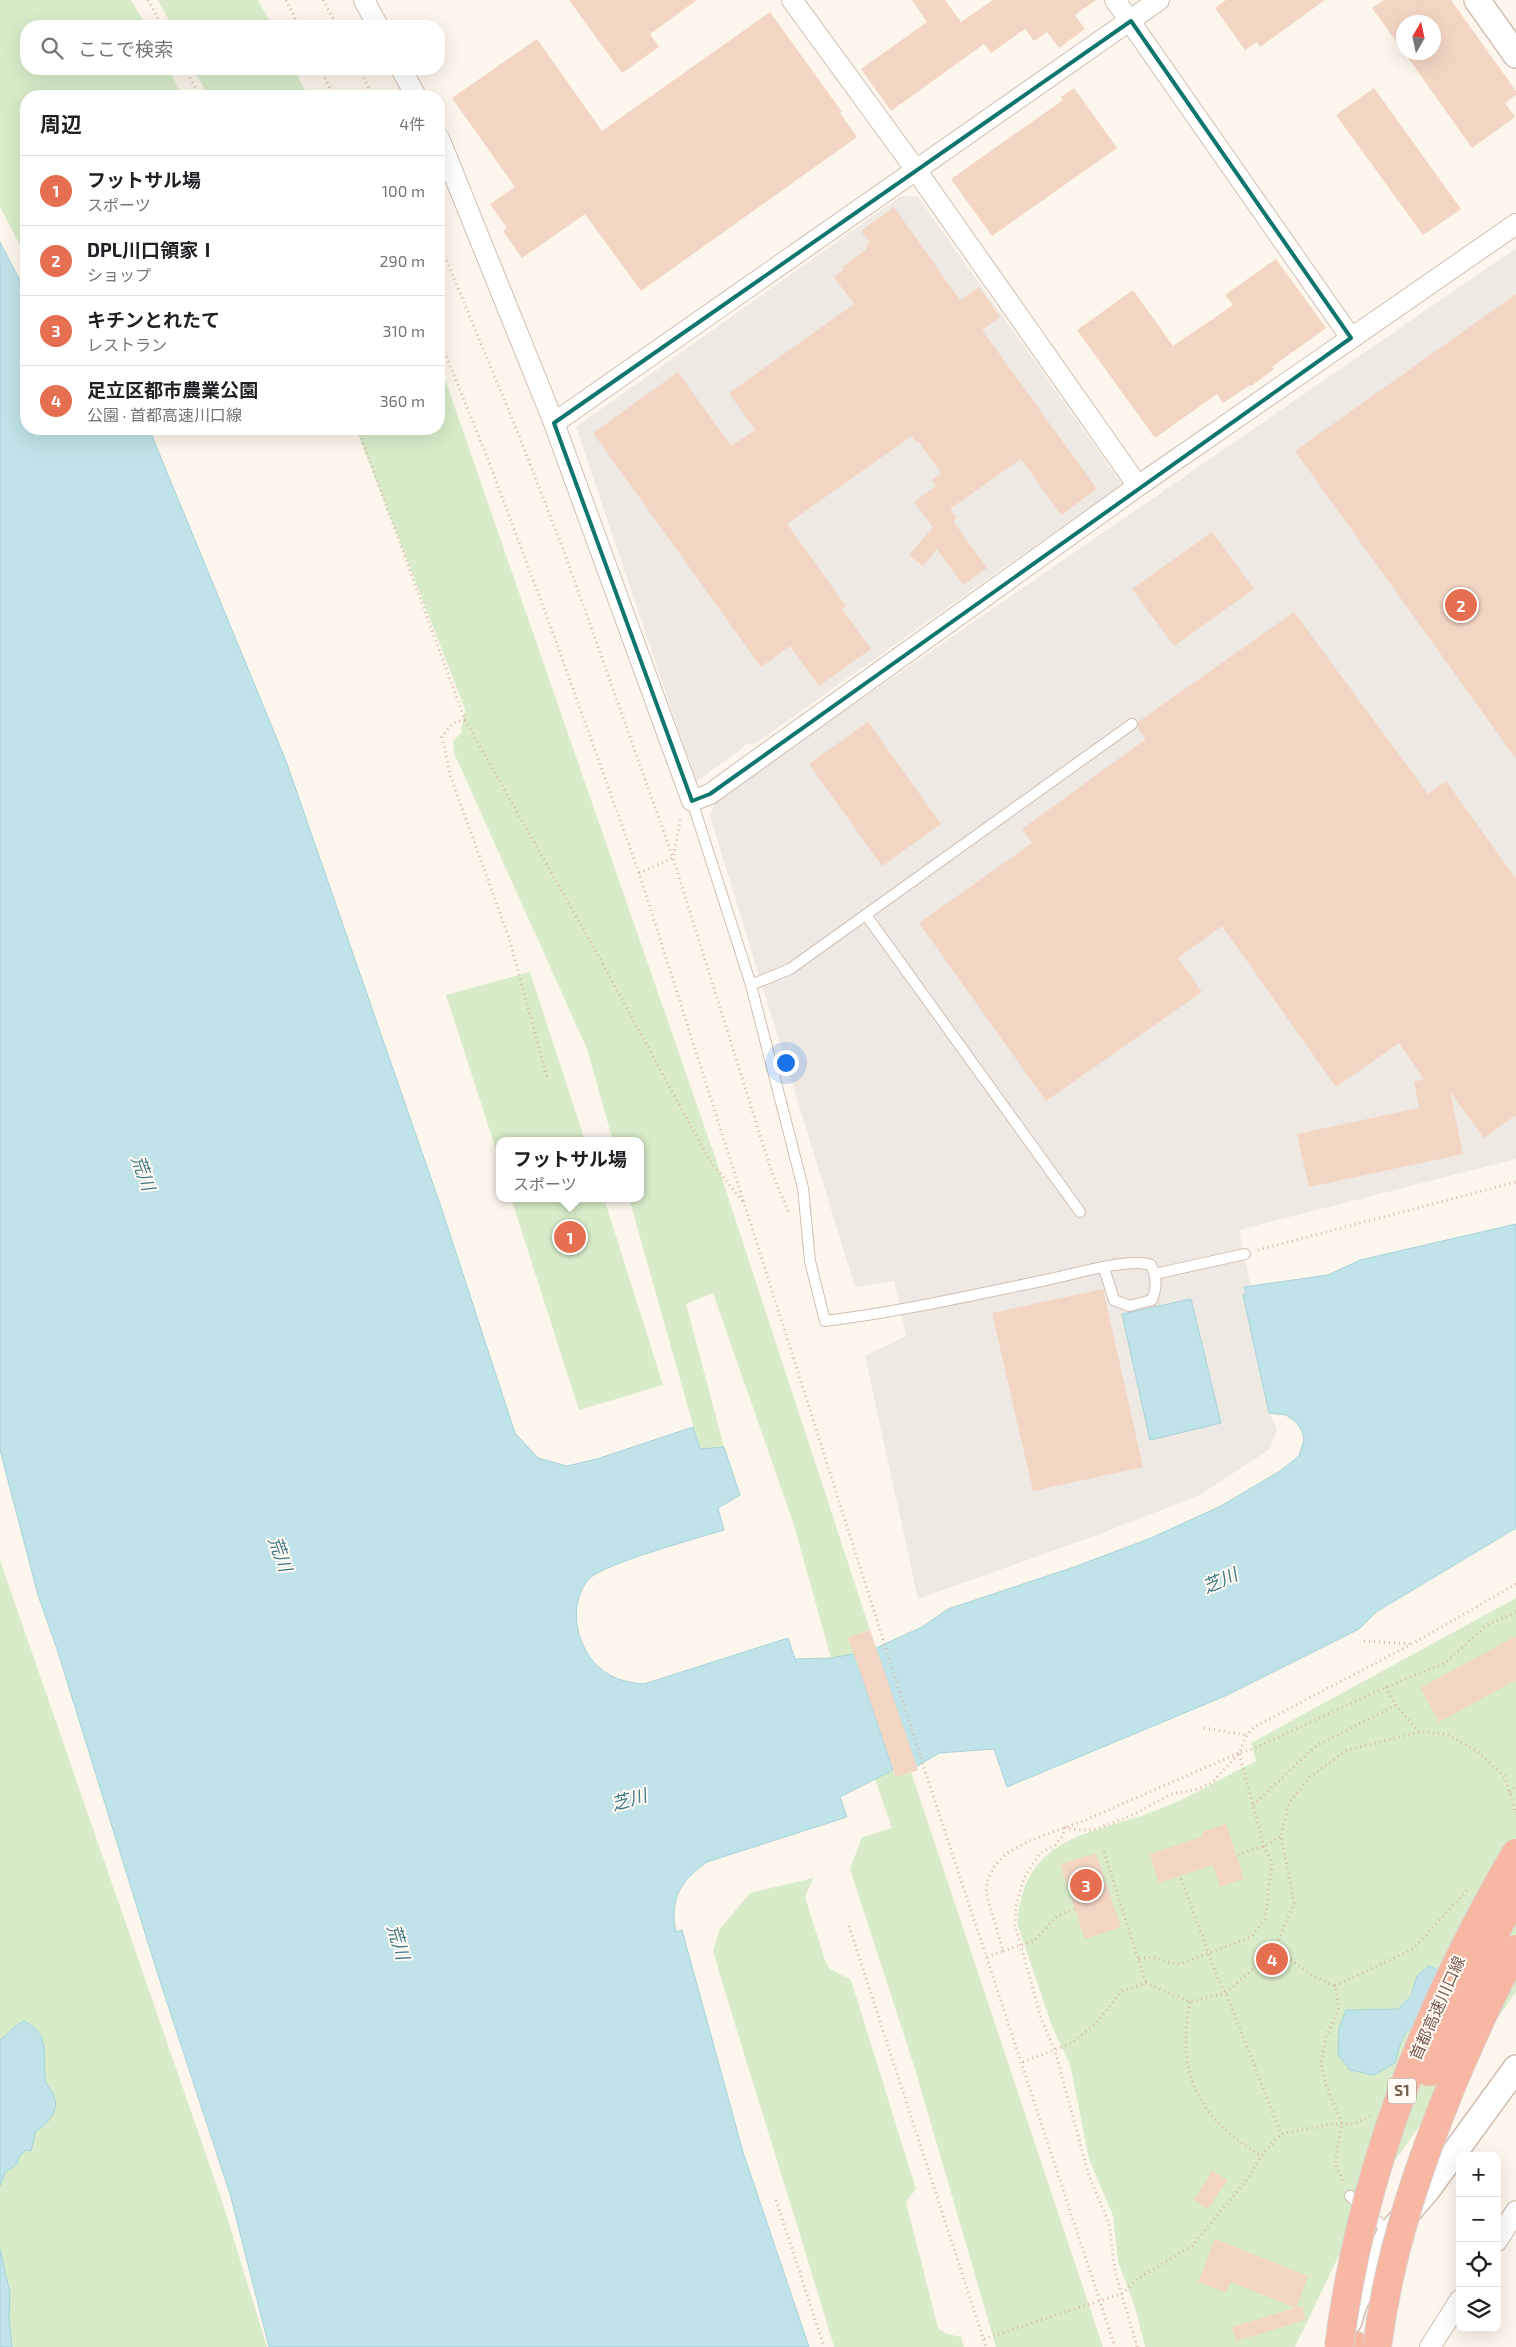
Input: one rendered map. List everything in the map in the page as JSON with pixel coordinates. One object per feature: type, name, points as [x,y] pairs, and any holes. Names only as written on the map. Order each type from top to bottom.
[{"type":"highway","name":"首都高速川口線","points":[[1340,2347],[1360,2235],[1374,2182],[1403,2089],[1426,2027],[1450,1975],[1474,1927],[1516,1853]]},
{"type":"highway","points":[[1356,2347],[1368,2273],[1380,2221],[1416,2102],[1460,1997],[1516,1892]]},
{"type":"highway","points":[[1377,2347],[1387,2286],[1425,2151],[1473,2036],[1516,1949]]},
{"type":"street","points":[[364,0],[375,20]]},
{"type":"street","points":[[792,0],[916,170],[1138,486]]},
{"type":"street","points":[[1115,0],[1350,338]]},
{"type":"street","points":[[554,423],[1158,0]]},
{"type":"street","points":[[1477,0],[1516,55]]},
{"type":"street","points":[[404,75],[413,90]]},
{"type":"street","points":[[445,153],[554,423],[688,806],[718,788],[1138,486],[1350,338],[1513,233]]},
{"type":"street","points":[[1340,2347],[1354,2304],[1390,2233],[1428,2189],[1512,2081]]},
{"type":"street","points":[[1384,2347],[1394,2280],[1406,2238],[1428,2189]]},
{"type":"street","points":[[1501,2235],[1516,2211]]},
{"type":"street","points":[[1430,2347],[1456,2306]]},
{"type":"lane","points":[[751,985],[790,969],[1132,724]]},
{"type":"lane","points":[[688,806],[751,985],[804,1188],[810,1261],[824,1321],[901,1310],[1104,1268],[1142,1261],[1151,1265],[1155,1274],[1157,1286],[1152,1300],[1129,1306],[1121,1305],[1114,1300],[1104,1268]]},
{"type":"lane","points":[[866,915],[1080,1212]]},
{"type":"lane","points":[[1155,1274],[1245,1254]]},
{"type":"lane","points":[[1350,2196],[1390,2233]]},
{"type":"path","points":[[148,0],[159,20]]},
{"type":"path","points":[[286,0],[296,20]]},
{"type":"path","points":[[323,0],[334,20]]},
{"type":"path","points":[[188,75],[197,90]]},
{"type":"path","points":[[323,75],[331,90]]},
{"type":"path","points":[[363,75],[370,90]]},
{"type":"path","points":[[445,256],[516,428],[565,554],[673,858],[772,1173],[791,1217]]},
{"type":"path","points":[[445,353],[554,633],[639,873],[924,1768],[1023,2062],[1115,2347]]},
{"type":"path","points":[[360,435],[465,720],[599,956],[710,1161],[746,1206]]},
{"type":"path","points":[[465,720],[453,723],[442,737],[450,775],[508,938],[547,1077]]},
{"type":"path","points":[[673,858],[688,806]]},
{"type":"path","points":[[639,873],[673,858]]},
{"type":"path","points":[[1245,1254],[1516,1182]]},
{"type":"path","points":[[1065,1828],[1092,1830],[1131,1816],[1171,1794],[1198,1789],[1213,1782],[1239,1753],[1247,1735],[1254,1727],[1412,1644],[1516,1584]]},
{"type":"path","points":[[1003,1951],[986,1892],[988,1879],[995,1865],[1007,1853],[1031,1840],[1065,1828],[1239,1753],[1253,1749],[1386,1687],[1445,1663],[1488,1625],[1516,1612]]},
{"type":"path","points":[[1364,1641],[1412,1644]]},
{"type":"path","points":[[1386,1687],[1396,1704],[1419,1732]]},
{"type":"path","points":[[1253,1805],[1316,1746],[1396,1704]]},
{"type":"path","points":[[1204,1728],[1247,1735]]},
{"type":"path","points":[[1023,2062],[1055,2051],[1072,2043],[1086,2033],[1122,1991],[1146,1983],[1190,2002],[1226,1993],[1253,1969],[1279,1939],[1294,1903],[1281,1836],[1289,1803],[1310,1777],[1347,1750],[1419,1732],[1447,1734],[1478,1752],[1505,1777],[1516,1814]]},
{"type":"path","points":[[1139,1959],[1153,1956],[1172,1964],[1180,1964],[1251,1938],[1264,1919],[1272,1863],[1264,1846],[1239,1753]]},
{"type":"path","points":[[1510,1792],[1516,1786]]},
{"type":"path","points":[[1065,1828],[1062,1837],[1055,1845],[1040,1854],[1024,1878],[1016,1906],[1015,1918],[1042,2021],[1055,2051],[1088,2176],[1109,2223],[1114,2266],[1123,2292],[1137,2347]]},
{"type":"path","points":[[1238,1855],[1264,1846],[1281,1836]]},
{"type":"path","points":[[1104,1852],[1146,1983]]},
{"type":"path","points":[[1181,1879],[1208,1954],[1220,1984],[1226,1993],[1281,2134]]},
{"type":"path","points":[[1279,1939],[1283,1954],[1313,1976],[1335,1986],[1413,1949],[1472,1884]]},
{"type":"path","points":[[987,1957],[1034,1941],[1058,1915],[1075,1909]]},
{"type":"path","points":[[850,1926],[986,2347]]},
{"type":"path","points":[[1335,1986],[1339,2008],[1326,2036],[1321,2063],[1326,2085],[1342,2124],[1335,2163],[1350,2196]]},
{"type":"path","points":[[1190,2002],[1184,2041],[1186,2060],[1195,2091],[1223,2127],[1261,2156]]},
{"type":"path","points":[[984,2339],[1123,2292],[1137,2280],[1192,2246],[1246,2181],[1261,2156],[1281,2134],[1342,2124],[1354,2124],[1376,2113]]},
{"type":"path","points":[[776,2200],[824,2347]]},
{"type":"highlighted area","points":[[1131,21],[1351,338],[710,794],[692,801],[554,423]]},
{"type":"shaded area","points":[[901,196],[918,197],[1122,484],[753,745],[749,743],[696,782],[576,427]]},
{"type":"shaded area","points":[[1516,248],[1516,1159],[1239,1230],[1251,1287],[1245,1287],[1246,1294],[1243,1295],[1269,1413],[1277,1429],[1270,1449],[1200,1495],[1092,1537],[918,1599],[865,1356],[906,1336],[894,1281],[855,1287],[710,816],[715,800]]},
{"type":"green space","points":[[0,0],[131,0],[143,20],[20,20],[20,75],[171,75],[180,90],[20,90],[20,245],[0,207]]},
{"type":"green space","points":[[158,0],[258,0],[269,20],[169,20]]},
{"type":"green space","points":[[197,75],[297,75],[305,90],[205,90]]},
{"type":"green space","points":[[445,379],[715,1157],[870,1630],[848,1637],[854,1654],[831,1658],[793,1522],[713,1293],[686,1304],[724,1447],[700,1450],[630,1202],[644,1202],[644,1137],[612,1137],[587,1049],[454,753],[453,741],[461,733],[465,709],[358,435],[445,435]]},
{"type":"green space","points":[[530,972],[584,1137],[496,1137],[496,1150],[446,995]]},
{"type":"green space","points":[[512,1202],[605,1202],[663,1385],[579,1410]]},
{"type":"green space","points":[[0,1560],[222,2201],[267,2347],[0,2347]]},
{"type":"green space","points":[[1516,1598],[1516,1992],[1393,2163],[1341,2251],[1295,2347],[1145,2347],[1135,2307],[1118,2262],[1113,2216],[1089,2159],[1070,2064],[1053,2029],[1018,1926],[1018,1913],[1023,1892],[1032,1873],[1044,1858],[1058,1847],[1075,1838],[1163,1808],[1256,1761],[1251,1743]]},
{"type":"green space","points":[[893,1770],[896,1777],[911,1772],[1103,2347],[996,2347],[915,2069],[850,1869],[862,1837],[892,1828],[875,1779]]},
{"type":"green space","points":[[813,1878],[805,1897],[825,1960],[830,1969],[851,1980],[916,2189],[906,2202],[938,2328],[947,2334],[961,2337],[964,2347],[834,2347],[713,1951],[720,1929],[750,1893]]},
{"type":"water","points":[[0,242],[20,280],[20,435],[152,435],[286,761],[441,1207],[515,1433],[538,1458],[567,1466],[597,1459],[693,1427],[700,1449],[724,1447],[740,1495],[718,1508],[724,1530],[630,1559],[588,1580],[579,1596],[576,1614],[581,1641],[585,1649],[596,1664],[609,1675],[625,1681],[644,1684],[788,1638],[795,1659],[831,1658],[854,1654],[893,1770],[840,1797],[847,1817],[707,1862],[684,1883],[679,1891],[674,1910],[676,1932],[682,1930],[743,2152],[809,2347],[269,2347],[230,2194],[159,1978],[57,1649],[38,1595],[0,1450]]},
{"type":"water","name":"芝川","points":[[1516,1224],[1516,1528],[1376,1612],[1359,1629],[1225,1696],[1007,1787],[994,1749],[939,1753],[916,1767],[876,1648],[922,1627],[948,1609],[1074,1567],[1151,1538],[1221,1506],[1280,1471],[1299,1456],[1304,1440],[1302,1431],[1296,1422],[1286,1415],[1269,1413],[1243,1295],[1246,1293],[1244,1287],[1328,1275],[1360,1260]]},
{"type":"water","points":[[1191,1299],[1221,1423],[1150,1440],[1122,1314]]},
{"type":"water","points":[[1429,1966],[1445,1977],[1442,2010],[1415,2024],[1410,2029],[1405,2035],[1395,2063],[1374,2075],[1350,2070],[1338,2055],[1339,2028],[1346,2010],[1398,2009],[1411,1996],[1417,1976]]},
{"type":"water","points":[[24,2021],[33,2026],[42,2039],[45,2053],[45,2079],[54,2096],[55,2107],[49,2121],[36,2131],[31,2151],[26,2150],[19,2157],[17,2164],[5,2173],[0,2186],[0,2040],[14,2027]]},
{"type":"water","points":[[0,2249],[10,2293],[9,2316],[12,2347],[0,2347]]},
{"type":"building","points":[[569,0],[697,0],[650,34],[659,47],[622,73]]},
{"type":"building","points":[[912,0],[945,0],[961,22],[993,0],[1096,0],[1075,15],[1085,29],[1059,48],[1047,32],[1034,41],[1025,29],[991,53],[984,44],[891,111],[861,69],[927,22]]},
{"type":"building","points":[[1226,0],[1325,0],[1260,47],[1257,42],[1245,50],[1215,8]]},
{"type":"building","points":[[1384,0],[1451,0],[1516,91],[1516,95],[1505,103],[1515,117],[1472,148],[1410,60],[1441,60],[1441,15],[1396,15],[1396,41],[1372,8]]},
{"type":"building","points":[[770,12],[842,112],[840,113],[857,137],[641,291],[585,214],[522,258],[503,231],[507,228],[490,204],[515,187],[452,98],[537,39],[602,131]]},
{"type":"building","points":[[1074,88],[1117,148],[992,236],[951,179],[1063,100],[1061,97]]},
{"type":"building","points":[[1374,88],[1461,209],[1423,235],[1336,115]]},
{"type":"building","points":[[894,207],[960,300],[979,287],[1000,317],[982,330],[1097,489],[1061,515],[1021,459],[950,509],[957,518],[953,521],[987,568],[963,585],[937,549],[923,566],[909,555],[933,527],[914,502],[936,486],[932,480],[941,473],[919,442],[916,443],[912,436],[787,524],[846,606],[842,609],[871,649],[819,686],[790,646],[761,667],[593,433],[678,372],[731,446],[755,430],[729,393],[854,304],[834,277],[844,269],[842,267],[867,249],[866,246],[870,243],[861,231]]},
{"type":"building","points":[[1276,259],[1326,328],[1272,367],[1274,369],[1251,386],[1223,403],[1217,394],[1155,438],[1077,330],[1133,290],[1173,346],[1233,305],[1225,295]]},
{"type":"building","points":[[1516,294],[1516,759],[1295,451]]},
{"type":"building","points":[[1212,532],[1254,589],[1174,646],[1132,589]]},
{"type":"building","points":[[1294,612],[1428,794],[1446,781],[1516,879],[1516,1115],[1484,1138],[1450,1092],[1463,1154],[1309,1187],[1297,1134],[1419,1108],[1414,1082],[1424,1079],[1399,1043],[1336,1087],[1222,926],[1178,958],[1202,992],[1046,1101],[919,923],[1032,843],[1022,829],[1146,739],[1138,728],[1138,722]]},
{"type":"building","points":[[868,722],[941,824],[882,866],[809,764]]},
{"type":"building","points":[[1103,1289],[1143,1467],[1033,1491],[992,1313]]},
{"type":"building","points":[[870,1630],[918,1770],[896,1777],[848,1637]]},
{"type":"building","points":[[1516,1636],[1516,1680],[1439,1722],[1420,1688]]},
{"type":"building","points":[[1226,1824],[1244,1879],[1220,1887],[1213,1865],[1159,1883],[1150,1854],[1203,1836],[1202,1832]]},
{"type":"building","points":[[1096,1853],[1121,1927],[1085,1939],[1060,1864]]},
{"type":"building","points":[[1212,2171],[1227,2180],[1208,2209],[1194,2200]]},
{"type":"building","points":[[1215,2239],[1308,2276],[1296,2308],[1230,2282],[1226,2293],[1198,2282]]},
{"type":"building","points":[[1302,2306],[1306,2320],[1236,2341],[1232,2327]]},
{"type":"place","name":"DPL川口領家Ⅰ","points":[[1461,605]]},
{"type":"place","name":"フットサル場","points":[[570,1237]]},
{"type":"place","name":"キチンとれたて","points":[[1086,1885]]},
{"type":"place","name":"足立区都市農業公園","points":[[1272,1959]]},
{"type":"water label","name":"荒川","points":[[143,1173]]},
{"type":"water label","name":"荒川","points":[[280,1554]]},
{"type":"water label","name":"荒川","points":[[398,1942]]}]
